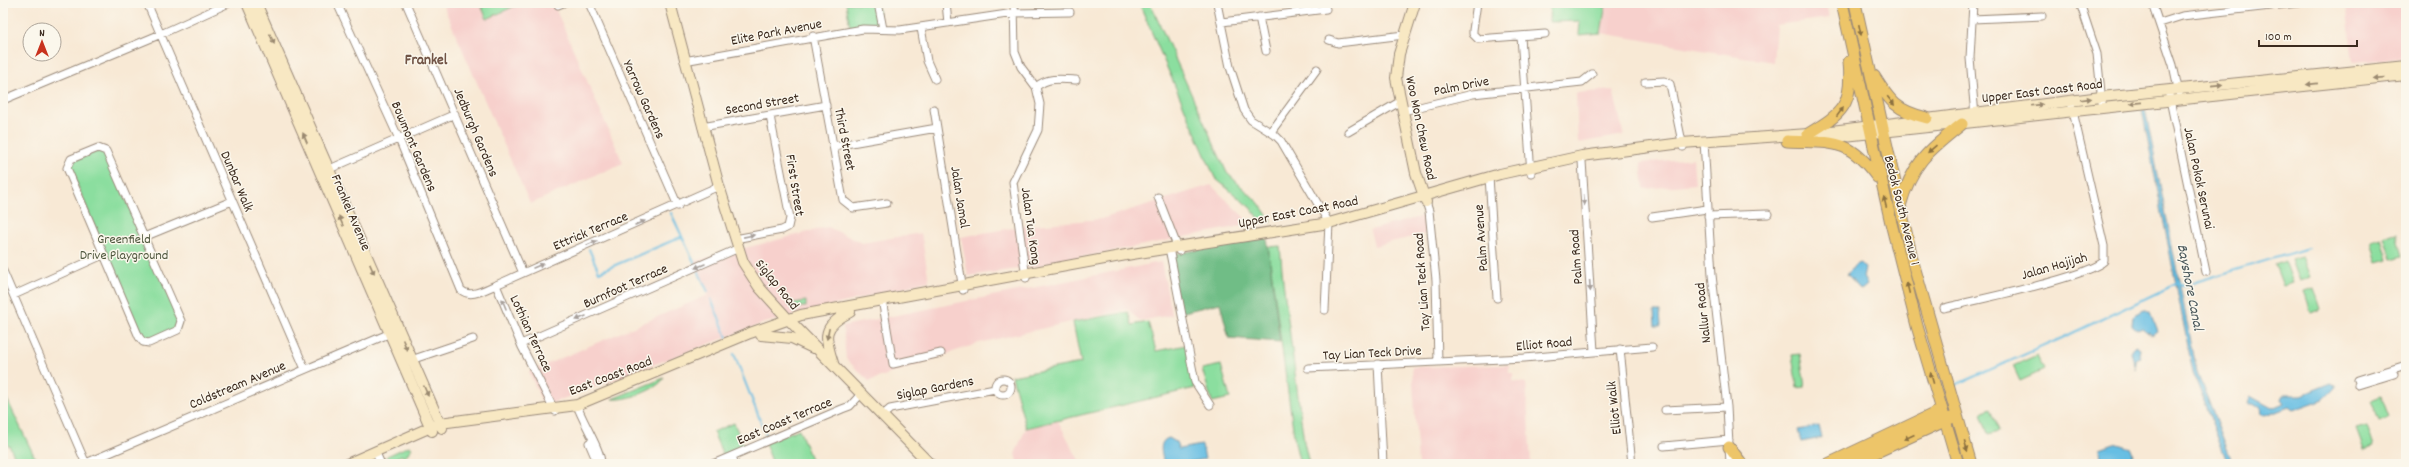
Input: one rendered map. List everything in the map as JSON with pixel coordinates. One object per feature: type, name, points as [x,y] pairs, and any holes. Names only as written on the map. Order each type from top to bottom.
[{"type":"main road","name":"Frankel Avenue","points":[[247,3],[325,171]]},
{"type":"main road","name":"Frankel Avenue","points":[[256,3],[325,171],[436,427]]},
{"type":"main road","name":"Siglap Road","points":[[672,3],[684,61],[702,127],[743,262],[759,287],[790,321],[930,464]]},
{"type":"main road","name":"Woo Mon Chew Road","points":[[1415,3],[1404,35],[1396,70],[1401,101],[1425,200]]},
{"type":"main road","name":"Bedok South Avenue 1","points":[[1842,3],[1880,180],[1917,326],[1958,464]]},
{"type":"main road","name":"Bedok South Avenue 1","points":[[1855,3],[1899,207],[1923,301],[1971,464]]},
{"type":"main road","points":[[1808,134],[1836,117],[1848,97],[1850,72],[1846,24]]},
{"type":"main road","name":"Upper East Coast Road","points":[[1758,140],[1787,141],[1882,127],[1928,118],[1976,118],[2406,66]]},
{"type":"main road","points":[[1869,68],[1897,107],[1908,114],[1928,118]]},
{"type":"main road","name":"Upper East Coast Road","points":[[2174,94],[2406,75]]},
{"type":"main road","name":"Upper East Coast Road","points":[[1882,127],[1962,124],[1976,118]]},
{"type":"main road","points":[[1899,207],[1906,185],[1919,161],[1962,124]]},
{"type":"main road","name":"Upper East Coast Road","points":[[1531,170],[1582,156],[1683,145],[1758,140],[1869,129]]},
{"type":"main road","points":[[1787,141],[1818,141],[1838,144],[1849,148],[1865,160],[1880,180]]},
{"type":"main road","name":"Upper East Coast Road","points":[[963,287],[1026,275],[1329,225],[1425,200],[1489,179],[1582,161],[1683,145]]},
{"type":"main road","name":"East Coast Road","points":[[578,408],[790,321],[882,301],[963,287]]},
{"type":"main road","name":"East Coast Road","points":[[360,464],[378,457],[436,427],[578,408],[761,335],[790,321],[850,312],[882,301]]},
{"type":"main road","points":[[833,366],[826,342],[828,329],[833,321],[850,312]]},
{"type":"main road","points":[[761,335],[792,338],[820,351]]},
{"type":"main road","points":[[1850,464],[1945,421],[1953,414],[1954,406]]},
{"type":"main road","points":[[1828,464],[1942,410]]},
{"type":"main road","points":[[1729,444],[1742,464]]},
{"type":"main road","name":"East Coast Road","points":[[347,464],[378,457]]},
{"type":"street","name":"Dunbar Walk","points":[[147,3],[305,369]]},
{"type":"street","points":[[3,100],[160,34],[229,3]]},
{"type":"street","name":"Bowmont Gardens","points":[[337,3],[399,139],[461,290],[471,295]]},
{"type":"street","name":"Jedburgh Gardens","points":[[406,3],[524,273]]},
{"type":"street","name":"Yarrow Gardens","points":[[589,3],[678,206]]},
{"type":"street","points":[[878,3],[883,29]]},
{"type":"street","points":[[946,3],[948,23]]},
{"type":"street","name":"Jalan Tua Kong","points":[[1014,3],[1014,44],[1017,60],[1036,87],[1040,104],[1039,126],[1013,185],[1026,275]]},
{"type":"street","points":[[1217,3],[1230,67],[1244,110],[1252,120],[1271,132],[1281,141],[1329,225]]},
{"type":"street","points":[[1477,3],[1473,30],[1475,37],[1482,40],[1545,34]]},
{"type":"street","points":[[1973,3],[1970,58],[1976,118]]},
{"type":"street","points":[[2080,3],[2097,54],[2102,102]]},
{"type":"street","name":"Jalan Pokok Serunai","points":[[2152,3],[2160,23],[2206,272]]},
{"type":"street","points":[[2160,23],[2182,16],[2298,3]]},
{"type":"street","points":[[1222,22],[1326,9]]},
{"type":"street","name":"Elite Park Avenue","points":[[684,61],[813,36],[863,29],[900,30],[1014,13],[1070,12]]},
{"type":"street","points":[[1972,19],[2042,16]]},
{"type":"street","points":[[1259,18],[1266,51]]},
{"type":"street","points":[[921,28],[928,61],[935,79]]},
{"type":"street","points":[[1329,40],[1338,44],[1404,35]]},
{"type":"street","name":"Third Street","points":[[813,36],[845,204],[854,208],[887,204]]},
{"type":"street","points":[[1521,37],[1531,170]]},
{"type":"street","points":[[1271,132],[1317,69]]},
{"type":"street","name":"Palm Drive","points":[[1404,111],[1473,94],[1582,82],[1592,74]]},
{"type":"street","points":[[1036,87],[1041,83],[1056,79],[1076,80]]},
{"type":"street","points":[[1645,82],[1664,81],[1670,84],[1683,145]]},
{"type":"street","points":[[1348,132],[1401,101]]},
{"type":"street","name":"Second Street","points":[[702,127],[826,105]]},
{"type":"street","name":"Jalan Hajijah","points":[[1944,308],[2067,277],[2094,268],[2104,261],[2104,246],[2072,106]]},
{"type":"street","name":"Jalan Jamal","points":[[934,109],[963,287]]},
{"type":"street","points":[[325,171],[455,114]]},
{"type":"street","name":"First Street","points":[[735,238],[782,230],[788,227],[790,218],[770,116]]},
{"type":"street","points":[[834,146],[937,128]]},
{"type":"street","name":"Nallur Road","points":[[1704,144],[1716,329],[1727,407],[1730,464]]},
{"type":"street","points":[[98,148],[106,151],[144,237],[180,321],[178,330],[149,343],[139,337],[103,255],[67,170],[67,165],[71,159],[98,148]]},
{"type":"street","name":"Palm Road","points":[[1582,161],[1594,351]]},
{"type":"street","name":"Palm Avenue","points":[[1489,179],[1497,298]]},
{"type":"street","name":"Ettrick Terrace","points":[[471,295],[678,206],[719,186]]},
{"type":"street","points":[[1158,197],[1172,251],[1184,322],[1183,327],[1196,387],[1210,405]]},
{"type":"street","points":[[144,237],[232,200]]},
{"type":"street","name":"Tay Lian Teck Road","points":[[1425,200],[1429,211],[1436,280],[1438,362]]},
{"type":"street","points":[[1652,216],[1708,213],[1768,214]]},
{"type":"street","name":"Upper East Coast Road","points":[[1326,310],[1329,225]]},
{"type":"street","name":"Burnfoot Terrace","points":[[521,344],[739,248]]},
{"type":"street","points":[[14,295],[103,255]]},
{"type":"street","points":[[3,271],[86,464]]},
{"type":"street","name":"Lothian Terrace","points":[[496,285],[521,344],[555,410]]},
{"type":"street","points":[[882,301],[893,364],[941,353]]},
{"type":"street","name":"Coldstream Avenue","points":[[86,464],[394,332]]},
{"type":"street","points":[[407,362],[473,340]]},
{"type":"street","name":"Elliot Road","points":[[1438,362],[1524,358],[1652,347]]},
{"type":"street","name":"Elliot Walk","points":[[1620,349],[1632,464]]},
{"type":"street","name":"Tay Lian Teck Drive","points":[[1308,368],[1438,362]]},
{"type":"street","points":[[1378,364],[1383,464]]},
{"type":"street","points":[[2406,365],[2358,382],[2406,370]]},
{"type":"street","name":"Siglap Gardens","points":[[882,416],[890,409],[995,389]]},
{"type":"street","name":"East Coast Terrace","points":[[713,464],[850,406],[862,394]]},
{"type":"street","points":[[1665,410],[1727,407]]},
{"type":"street","points":[[578,408],[587,431],[592,435],[600,464]]},
{"type":"street","points":[[1664,446],[1729,444]]},
{"type":"street","points":[[732,456],[735,464]]},
{"type":"shaded area","points":[[442,3],[553,3],[623,163],[530,204]]},
{"type":"shaded area","points":[[1606,3],[1826,3],[1829,18],[1776,25],[1773,62],[1601,33]]},
{"type":"shaded area","points":[[2346,3],[2406,3],[2406,58],[2353,62]]},
{"type":"shaded area","points":[[1613,90],[1624,135],[1578,143],[1576,93]]},
{"type":"shaded area","points":[[1693,158],[1695,184],[1644,189],[1641,163]]},
{"type":"shaded area","points":[[1211,185],[1251,224],[1031,267],[968,276],[961,237],[1023,226],[1101,219]]},
{"type":"shaded area","points":[[1424,216],[1425,234],[1374,246],[1370,230]]},
{"type":"shaded area","points":[[828,227],[862,243],[921,233],[929,281],[764,323],[544,406],[529,372],[708,295],[694,261]]},
{"type":"shaded area","points":[[1161,262],[1172,315],[1139,321],[1128,309],[979,343],[869,381],[846,359],[843,326]]},
{"type":"shaded area","points":[[1509,365],[1509,373],[1513,373],[1513,381],[1526,383],[1531,464],[1418,464],[1412,367]]},
{"type":"shaded area","points":[[1058,421],[1081,464],[1018,464],[1015,454],[1026,428]]},
{"type":"green space","points":[[480,3],[519,3],[519,4],[487,19]]},
{"type":"green space","points":[[846,3],[877,3],[880,23],[850,27]]},
{"type":"green space","points":[[1139,3],[1150,3],[1227,173],[1258,202],[1271,221],[1262,222],[1253,210],[1215,178]]},
{"type":"green space","points":[[1550,3],[1606,3],[1601,33],[1579,35],[1580,21],[1549,22]]},
{"type":"green space","name":"Greenfield Drive Playground","points":[[103,149],[181,321],[178,330],[143,342],[68,163]]},
{"type":"green space","points":[[2396,234],[2402,256],[2392,259],[2385,237]]},
{"type":"green space","points":[[1267,238],[1280,342],[1229,338],[1220,303],[1180,313],[1168,255]]},
{"type":"green space","points":[[2382,238],[2388,260],[2377,263],[2371,241]]},
{"type":"green space","points":[[1280,246],[1283,281],[1304,442],[1309,464],[1300,464],[1295,443],[1268,247]]},
{"type":"green space","points":[[2302,256],[2310,277],[2300,281],[2292,259]]},
{"type":"green space","points":[[2285,261],[2293,283],[2283,286],[2275,265]]},
{"type":"green space","points":[[2314,288],[2321,309],[2311,313],[2304,291]]},
{"type":"green space","points":[[806,301],[806,307],[793,307],[794,303]]},
{"type":"green space","points":[[1128,312],[1132,325],[1148,322],[1156,351],[1186,345],[1195,388],[1026,428],[1012,376],[1081,363],[1073,322]]},
{"type":"green space","points":[[1800,354],[1805,387],[1797,388],[1792,355]]},
{"type":"green space","points":[[2037,355],[2044,370],[2020,381],[2013,366]]},
{"type":"green space","points":[[1221,365],[1230,398],[1212,402],[1202,369]]},
{"type":"green space","points":[[664,378],[655,387],[641,394],[625,398],[612,399]]},
{"type":"green space","points":[[3,391],[38,464],[18,464],[10,447],[3,440]]},
{"type":"green space","points":[[2381,396],[2389,417],[2379,421],[2371,400]]},
{"type":"green space","points":[[1991,409],[1999,431],[1988,434],[1981,413]]},
{"type":"green space","points":[[734,423],[744,446],[723,455],[713,432]]},
{"type":"green space","points":[[2367,426],[2374,447],[2364,450],[2356,429]]},
{"type":"green space","points":[[799,429],[813,464],[773,464],[765,443]]},
{"type":"green space","points":[[409,446],[412,448],[404,458],[402,455],[391,460],[389,464],[384,464],[387,456]]},
{"type":"water","points":[[2145,109],[2197,372],[2233,464],[2228,464],[2193,372],[2142,110]]},
{"type":"water","points":[[1860,263],[1865,268],[1863,277],[1867,285],[1861,290],[1847,275],[1855,265]]},
{"type":"water","points":[[2144,310],[2150,313],[2157,331],[2151,335],[2142,328],[2138,330],[2132,325],[2133,316]]},
{"type":"water","points":[[1654,311],[1660,311],[1661,326],[1655,326]]},
{"type":"water","points":[[2135,346],[2140,349],[2139,355],[2141,358],[2135,360],[2135,370],[2131,351]]},
{"type":"water","points":[[2331,383],[2335,385],[2335,388],[2324,399],[2293,410],[2289,407],[2265,416],[2261,414],[2260,408],[2253,404],[2248,404],[2250,396],[2272,408],[2284,403],[2281,399],[2283,395],[2302,395]]},
{"type":"water","points":[[1819,426],[1822,438],[1801,442],[1798,430]]},
{"type":"water","points":[[1169,438],[1176,442],[1179,449],[1202,445],[1205,459],[1181,464],[1164,464],[1161,449],[1163,442]]},
{"type":"water","points":[[2114,443],[2131,448],[2133,454],[2131,459],[2119,464],[2098,464],[2101,460],[2100,448]]},
{"type":"waterway","points":[[671,213],[708,292]]},
{"type":"waterway","points":[[589,249],[599,272],[681,237]]},
{"type":"waterway","name":"Bayshore Canal","points":[[1953,386],[2062,338],[2178,283],[2182,286],[2308,248]]},
{"type":"waterway","points":[[711,299],[727,337]]},
{"type":"waterway","points":[[734,354],[766,435]]},
{"type":"district","name":"Frankel","points":[[426,59]]}]
